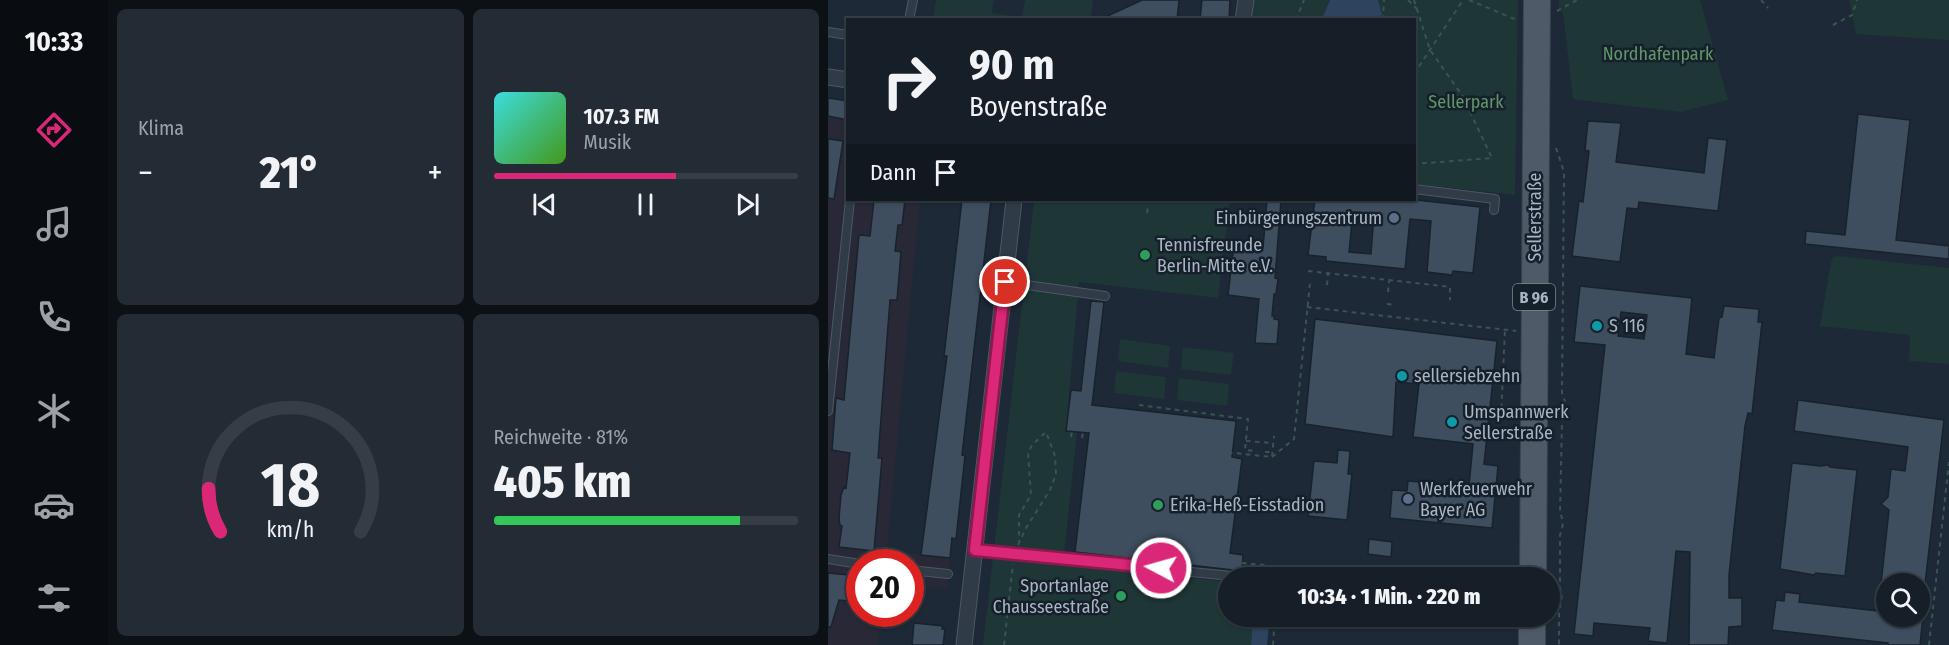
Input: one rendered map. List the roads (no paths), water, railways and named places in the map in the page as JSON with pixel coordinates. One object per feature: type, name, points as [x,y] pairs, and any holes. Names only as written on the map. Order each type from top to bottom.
[{"type":"main road","name":"Sellerstraße","points":[[1533,567],[1546,6]]},
{"type":"main road","points":[[1532,627],[1532,645]]},
{"type":"street","points":[[1244,18],[1246,0]]},
{"type":"street","points":[[828,77],[846,80]]},
{"type":"street","points":[[964,645],[1014,201]]},
{"type":"lane","points":[[909,18],[913,0]]},
{"type":"lane","points":[[828,32],[846,35]]},
{"type":"lane","points":[[1416,189],[1495,199],[1494,210]]},
{"type":"lane","points":[[828,411],[850,201]]},
{"type":"lane","points":[[1005,282],[1104,296]]},
{"type":"lane","points":[[975,550],[1015,552],[1218,575]]},
{"type":"lane","points":[[828,559],[846,562]]},
{"type":"lane","points":[[924,571],[948,574]]},
{"type":"water","points":[[1330,0],[1378,0],[1382,14],[1380,18],[1322,18]]},
{"type":"water","points":[[1252,627],[1269,627],[1267,645],[1251,645]]},
{"type":"place","name":"Einbürgerungszentrum","points":[[1394,218]]},
{"type":"place","name":"Tennisfreunde Berlin-Mitte e.V.","points":[[1145,255]]},
{"type":"place","name":"S 116","points":[[1597,326]]},
{"type":"place","name":"sellersiebzehn","points":[[1402,376]]},
{"type":"place","name":"Umspannwerk Sellerstraße","points":[[1452,422]]},
{"type":"place","name":"Werkfeuerwehr Bayer AG","points":[[1408,499]]},
{"type":"place","name":"Erika-Heß-Eisstadion","points":[[1158,505]]},
{"type":"place","name":"Sportanlage Chausseestraße","points":[[1121,596]]},
{"type":"park label","name":"Nordhafenpark","points":[[1658,54]]},
{"type":"park label","name":"Sellerpark","points":[[1466,102]]}]
